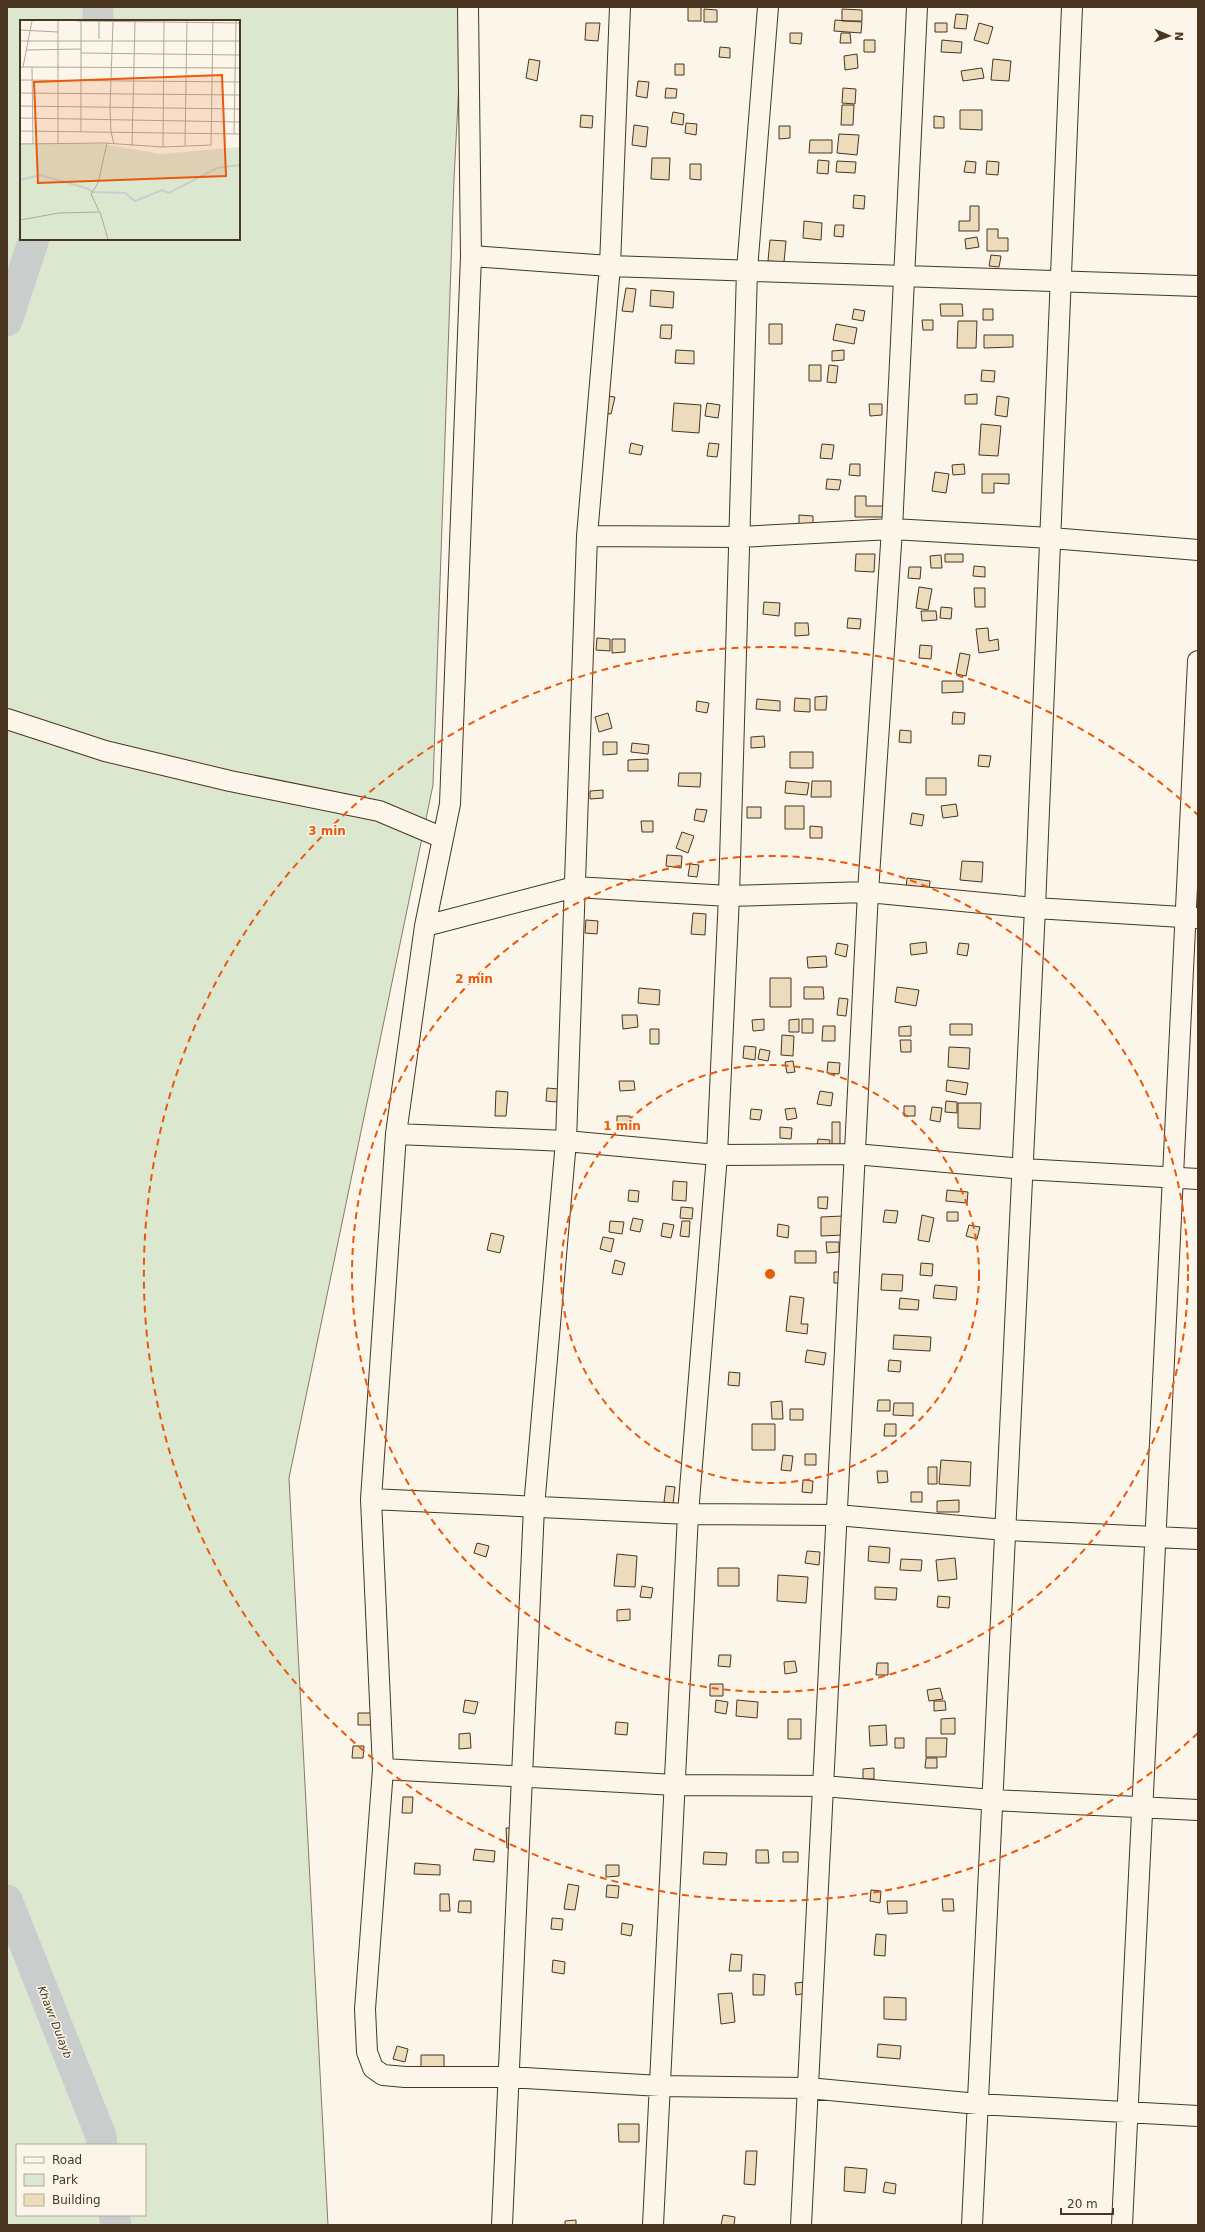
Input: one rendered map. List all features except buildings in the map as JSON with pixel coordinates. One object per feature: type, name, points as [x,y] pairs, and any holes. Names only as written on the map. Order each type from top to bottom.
[{"type":"street","points":[[468,7],[470,256],[450,804],[425,926],[396,1134],[371,1499],[383,1769],[365,2009],[367,2052],[373,2068],[383,2075],[405,2077],[508,2077],[660,2086],[808,2088],[978,2104],[1198,2116]]},
{"type":"street","points":[[502,2225],[534,1507],[566,1141],[588,536],[610,266],[620,7]]},
{"type":"street","points":[[653,2225],[688,1514],[717,1155],[729,896],[747,270],[768,7]]},
{"type":"street","points":[[801,2225],[868,892],[892,529],[917,7]]},
{"type":"street","points":[[972,2225],[1035,908],[1062,281],[1072,7]]},
{"type":"street","points":[[470,256],[610,266],[905,274],[1198,286]]},
{"type":"street","points":[[588,536],[739,537],[892,529],[1051,538],[1198,550]]},
{"type":"street","points":[[1122,2225],[1173,1178],[1192,918],[1198,661]]},
{"type":"street","points":[[7,719],[105,751],[230,781],[378,811],[443,838]]},
{"type":"street","points":[[425,926],[575,887],[729,896],[868,892],[1035,908],[1192,918]]},
{"type":"street","points":[[396,1134],[566,1141],[717,1155],[855,1154],[1023,1169],[1198,1179]]},
{"type":"street","points":[[371,1499],[688,1514],[837,1515],[1006,1530],[1198,1539]]},
{"type":"street","points":[[383,1769],[522,1778],[675,1785],[823,1786],[993,1800],[1198,1810]]},
{"type":"green space","points":[[7,7],[463,7],[454,179],[433,785],[289,1478],[328,2225],[7,2225]]},
{"type":"waterway","name":"Khawr Dulayb","points":[[98,7],[98,20]]},
{"type":"waterway","name":"Khawr Dulayb","points":[[7,321],[34,240]]},
{"type":"waterway","name":"Khawr Dulayb","points":[[7,1900],[101,2136],[102,2144]]},
{"type":"waterway","name":"Khawr Dulayb","points":[[114,2216],[116,2225]]}]
